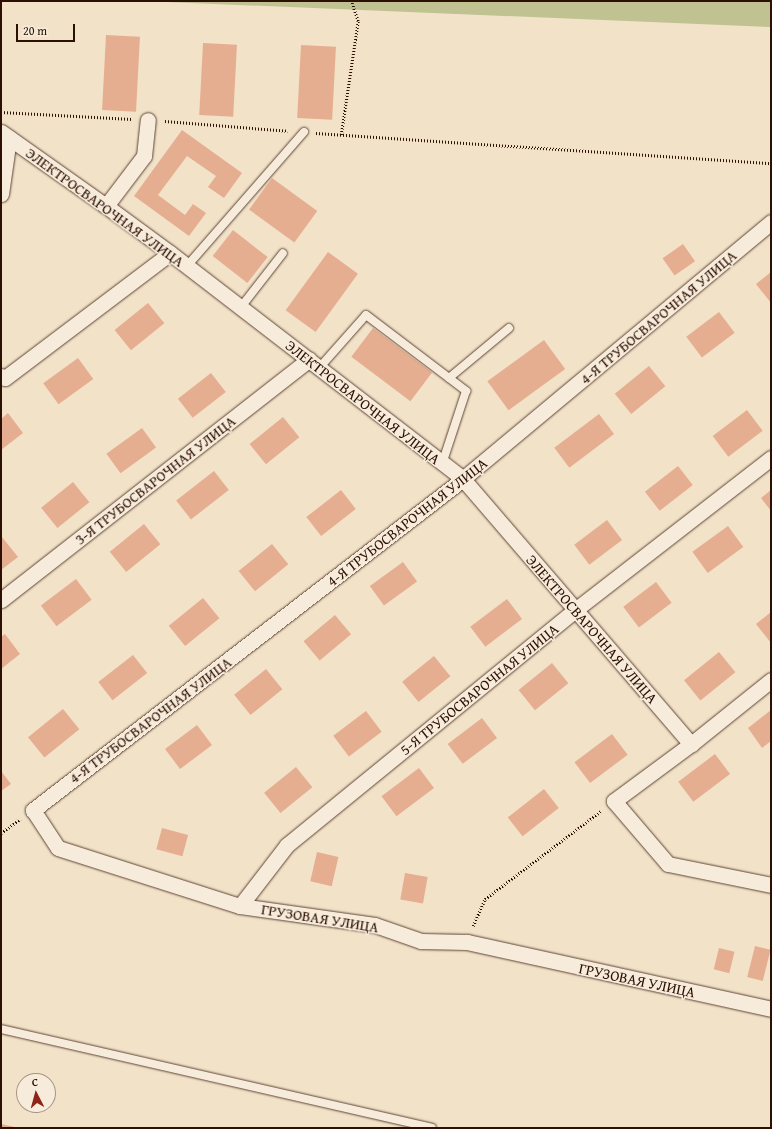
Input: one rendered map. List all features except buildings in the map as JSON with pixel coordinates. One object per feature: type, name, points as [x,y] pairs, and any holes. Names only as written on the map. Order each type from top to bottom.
[{"type":"street","points":[[106,206],[144,156],[148,120]]},
{"type":"street","points":[[1,194],[5,135]]},
{"type":"street","name":"ЭЛЕКТРОСВАРОЧНАЯ УЛИЦА","points":[[5,135],[170,253],[314,363],[463,480],[691,744]]},
{"type":"street","name":"4-Я ТРУБОСВАРОЧНАЯ УЛИЦА","points":[[33,810],[463,480],[771,222]]},
{"type":"street","points":[[1,376],[5,378],[170,253]]},
{"type":"street","name":"3-Я ТРУБОСВАРОЧНАЯ УЛИЦА","points":[[1,600],[314,363]]},
{"type":"street","name":"5-Я ТРУБОСВАРОЧНАЯ УЛИЦА","points":[[240,906],[287,845],[575,610],[771,458]]},
{"type":"street","points":[[771,680],[691,744],[614,801],[668,864],[771,885]]},
{"type":"street","name":"ГРУЗОВАЯ УЛИЦА","points":[[33,810],[58,848],[240,906],[375,925],[421,941],[467,942],[771,1009]]},
{"type":"lane","points":[[187,266],[304,132]]},
{"type":"lane","points":[[241,307],[283,253]]},
{"type":"lane","points":[[314,363],[366,315],[466,391],[442,464]]},
{"type":"lane","points":[[449,378],[510,328]]},
{"type":"lane","points":[[1,1029],[432,1128]]},
{"type":"path","points":[[341,135],[358,21],[351,1]]},
{"type":"path","points":[[1,112],[148,120],[341,135],[771,163]]},
{"type":"path","points":[[467,942],[485,899],[614,801]]},
{"type":"path","points":[[1,833],[33,810]]},
{"type":"green space","points":[[143,1],[771,1],[771,27]]}]
